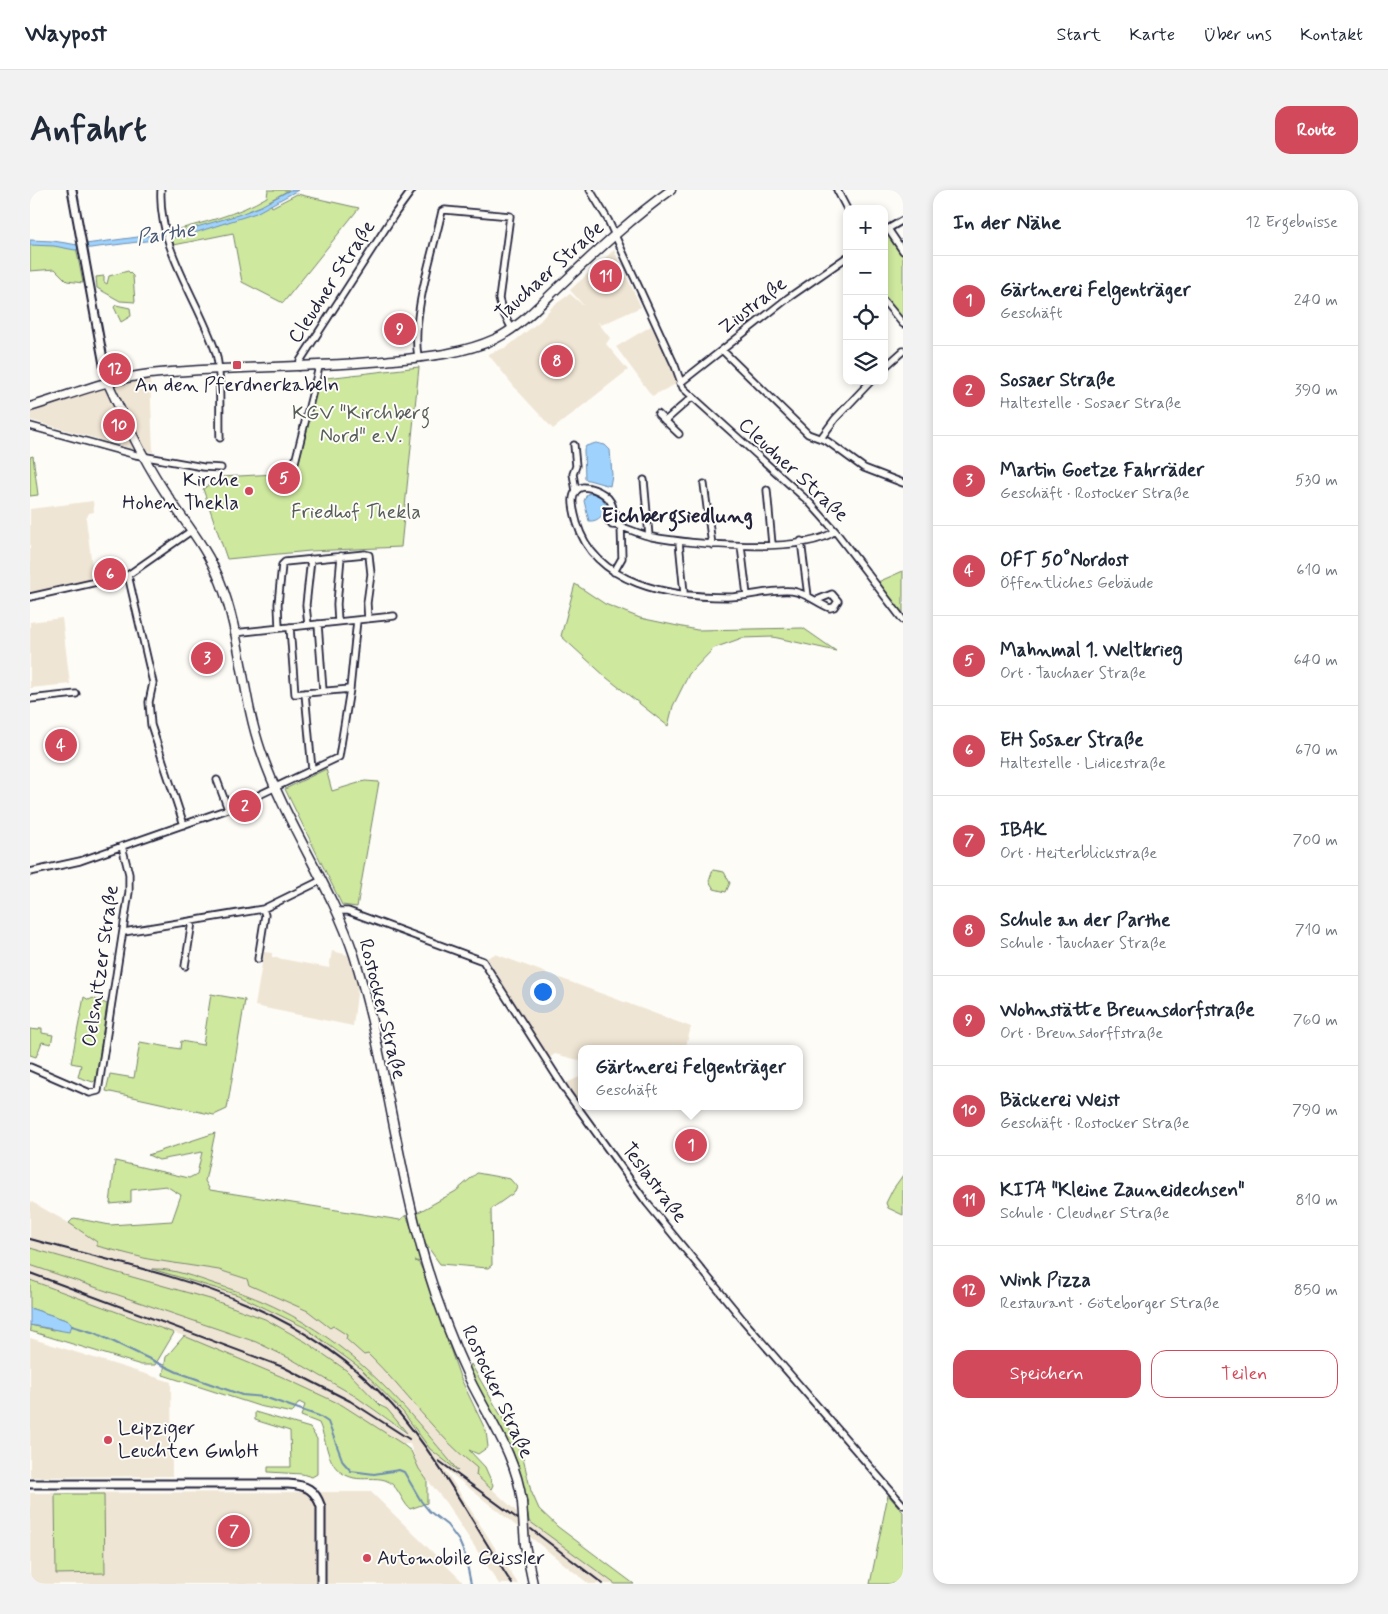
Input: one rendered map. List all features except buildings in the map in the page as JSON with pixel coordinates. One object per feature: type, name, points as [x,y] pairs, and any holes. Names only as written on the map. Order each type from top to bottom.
[{"type":"main road","name":"Tauchaer Straße","points":[[30,407],[107,381],[151,374],[319,367],[463,351],[497,338],[512,329],[615,235],[671,190]]},
{"type":"main road","name":"Rostocker Straße","points":[[107,381],[161,487],[205,550],[222,584],[252,722],[275,788],[320,881],[337,911],[363,985],[409,1199],[426,1262],[447,1325],[469,1378],[510,1454],[518,1477],[525,1545],[534,1584]]},
{"type":"street","points":[[72,190],[107,381]]},
{"type":"street","points":[[161,190],[160,210],[164,229],[201,313],[216,353],[220,438]]},
{"type":"street","name":"Cleudner Straße","points":[[299,367],[300,361],[412,190]]},
{"type":"street","name":"Cleudner Straße","points":[[590,190],[615,235],[675,366],[680,384],[691,398],[810,503],[835,530],[903,620]]},
{"type":"street","points":[[837,190],[845,205]]},
{"type":"street","points":[[418,357],[416,342],[420,310],[442,211],[510,216],[499,298],[502,310],[512,329]]},
{"type":"street","points":[[888,229],[903,220]]},
{"type":"street","points":[[888,232],[903,251]]},
{"type":"street","name":"Ziustraße","points":[[680,384],[788,298],[843,259]]},
{"type":"street","points":[[888,306],[903,324]]},
{"type":"street","points":[[722,350],[808,434],[821,438],[864,468],[903,483]]},
{"type":"street","points":[[888,364],[903,350]]},
{"type":"street","points":[[294,466],[319,367]]},
{"type":"street","points":[[821,438],[830,424],[867,385]]},
{"type":"street","points":[[665,421],[691,398]]},
{"type":"street","points":[[658,414],[679,434]]},
{"type":"street","points":[[30,426],[203,468],[221,468]]},
{"type":"street","points":[[574,445],[576,466],[573,474],[576,491]]},
{"type":"street","points":[[644,480],[649,536]]},
{"type":"street","points":[[704,484],[712,545]]},
{"type":"street","points":[[614,572],[622,558],[620,516],[613,512],[611,502],[598,491],[583,487],[576,491],[573,497],[581,535],[597,558],[614,572],[646,586],[684,593],[727,597],[791,591],[817,600]]},
{"type":"street","points":[[767,490],[772,544]]},
{"type":"street","points":[[613,512],[608,516],[608,522],[612,526],[619,525],[632,532],[678,542],[712,545],[741,546],[802,541],[824,537],[835,530]]},
{"type":"street","points":[[30,596],[128,575],[192,531]]},
{"type":"street","points":[[802,541],[808,596]]},
{"type":"street","points":[[678,542],[684,593]]},
{"type":"street","points":[[741,546],[747,595]]},
{"type":"street","points":[[279,628],[278,604],[282,565],[285,562],[311,559],[365,554],[370,557],[366,603],[368,619]]},
{"type":"street","points":[[338,622],[337,604],[341,556]]},
{"type":"street","points":[[308,625],[306,605],[311,559]]},
{"type":"street","points":[[128,575],[153,684],[148,702],[151,725],[184,825]]},
{"type":"street","points":[[234,633],[394,616]]},
{"type":"street","points":[[30,872],[80,861],[228,809],[339,757],[350,689],[357,620]]},
{"type":"street","points":[[318,624],[324,691]]},
{"type":"street","points":[[290,627],[295,694],[350,689]]},
{"type":"street","points":[[305,693],[312,770]]},
{"type":"street","points":[[30,699],[76,694]]},
{"type":"street","points":[[217,780],[228,809]]},
{"type":"street","name":"Oelsnitzer Straße","points":[[30,1067],[90,1093],[98,1091],[124,932],[130,882],[122,846]]},
{"type":"street","points":[[124,932],[264,909],[320,881]]},
{"type":"street","points":[[258,959],[265,915],[264,909]]},
{"type":"street","name":"Teslastraße","points":[[337,911],[348,911],[483,961],[578,1108]]},
{"type":"street","points":[[185,966],[192,922]]},
{"type":"street","name":"Teslastraße","points":[[580,1110],[647,1203],[749,1327],[903,1505]]},
{"type":"street","points":[[30,1484],[301,1485],[314,1492],[321,1507],[321,1584]]},
{"type":"shaded area","points":[[614,250],[641,307],[601,325],[596,320],[610,338],[606,344],[628,370],[553,429],[516,389],[488,354],[507,347],[540,321],[553,306],[570,294],[584,306],[570,290]]},
{"type":"shaded area","points":[[651,326],[674,372],[676,384],[652,396],[616,347]]},
{"type":"shaded area","points":[[150,378],[153,452],[137,450],[30,420],[30,413],[105,386]]},
{"type":"shaded area","points":[[93,501],[94,512],[89,513],[86,519],[94,582],[30,597],[30,509]]},
{"type":"shaded area","points":[[62,618],[70,684],[30,688],[30,622]]},
{"type":"shaded area","points":[[332,951],[348,955],[358,986],[353,1026],[255,1006],[264,952],[272,953],[272,957],[329,968]]},
{"type":"shaded area","points":[[495,954],[691,1027],[686,1045],[578,1045],[578,1060],[555,1054],[549,1058],[487,958]]},
{"type":"shaded area","points":[[578,1078],[578,1100],[566,1083]]},
{"type":"shaded area","points":[[30,1201],[69,1223],[97,1242],[97,1246],[148,1259],[219,1270],[247,1279],[352,1334],[485,1467],[493,1485],[492,1489],[516,1511],[615,1584],[589,1584],[444,1468],[518,1584],[499,1584],[446,1503],[419,1469],[410,1444],[401,1443],[342,1405],[280,1376],[184,1336],[30,1280],[30,1265],[256,1342],[293,1360],[355,1396],[406,1434],[387,1409],[322,1352],[265,1319],[210,1299],[30,1248]]},
{"type":"shaded area","points":[[30,1338],[171,1382],[172,1476],[30,1477]]},
{"type":"shaded area","points":[[371,1492],[462,1581],[462,1584],[30,1584],[30,1493]]},
{"type":"green space","points":[[268,190],[289,190],[269,201],[272,207],[297,194],[359,208],[283,303],[242,282],[233,233],[174,245],[168,232],[244,209],[267,197]]},
{"type":"green space","points":[[888,235],[903,256],[903,319],[888,300]]},
{"type":"green space","points":[[30,244],[76,247],[83,283],[67,281],[55,269],[30,271]]},
{"type":"green space","points":[[128,271],[133,276],[135,302],[120,301],[97,288],[96,277],[104,276],[104,282],[107,284],[109,276]]},
{"type":"green space","points":[[116,305],[130,308],[131,316],[121,322],[114,307]]},
{"type":"green space","points":[[419,367],[401,547],[310,551],[227,559],[203,489],[220,477],[295,473],[318,379]]},
{"type":"green space","points":[[33,456],[38,495],[30,496],[30,457]]},
{"type":"green space","points":[[903,571],[903,614],[878,582]]},
{"type":"green space","points":[[575,584],[605,604],[640,618],[697,630],[803,628],[836,651],[773,637],[742,638],[714,648],[689,674],[673,706],[668,726],[607,678],[561,636]]},
{"type":"green space","points":[[326,769],[332,791],[365,781],[379,782],[357,907],[342,905],[285,789]]},
{"type":"green space","points":[[713,870],[724,872],[730,883],[726,892],[714,889],[709,881]]},
{"type":"green space","points":[[211,994],[245,1000],[227,1109],[214,1115],[106,1091],[110,1074],[134,1078],[140,1042],[180,1049],[181,1041],[203,1045]]},
{"type":"green space","points":[[84,997],[89,1000],[93,998],[107,1004],[96,1080],[93,1082],[78,1077],[81,1065],[71,1063]]},
{"type":"green space","points":[[42,1028],[42,1033],[53,1035],[51,1044],[42,1042],[36,1057],[30,1055],[30,1029],[39,1030]]},
{"type":"green space","points":[[215,1133],[205,1181],[210,1190],[400,1220],[406,1215],[426,1262],[415,1261],[419,1263],[423,1271],[460,1377],[486,1431],[488,1447],[478,1454],[469,1450],[485,1467],[493,1485],[491,1489],[476,1475],[477,1468],[434,1427],[382,1368],[368,1354],[364,1355],[346,1339],[347,1335],[333,1326],[330,1328],[308,1311],[249,1285],[247,1279],[219,1270],[148,1259],[97,1246],[97,1242],[69,1223],[74,1218],[110,1225],[172,1221],[181,1195],[166,1186],[131,1190],[131,1202],[110,1204],[115,1161],[189,1178],[197,1174],[202,1152],[159,1160],[148,1155]]},
{"type":"green space","points":[[477,1173],[510,1179],[517,1187],[515,1192],[491,1209],[492,1265],[488,1268],[440,1264],[422,1239],[417,1213],[456,1191]]},
{"type":"green space","points":[[903,1175],[903,1215],[888,1208],[886,1203]]},
{"type":"green space","points":[[30,1248],[210,1299],[265,1319],[306,1342],[346,1370],[381,1406],[387,1409],[407,1433],[355,1396],[293,1360],[256,1342],[30,1265]]},
{"type":"green space","points":[[152,1269],[184,1274],[255,1298],[291,1315],[323,1335],[352,1357],[379,1382],[405,1409],[458,1471],[430,1449],[403,1412],[359,1367],[304,1327],[238,1295]]},
{"type":"green space","points":[[30,1280],[174,1333],[155,1365],[141,1365],[30,1331],[30,1325],[53,1330],[69,1321],[30,1308]]},
{"type":"green space","points":[[184,1336],[280,1376],[342,1405],[401,1443],[411,1451],[419,1469],[427,1480],[427,1503],[410,1509],[389,1482],[381,1479],[354,1478],[338,1470],[329,1456],[319,1423],[301,1416],[305,1405],[299,1402],[292,1413],[259,1406],[163,1375],[166,1357]]},
{"type":"green space","points":[[471,1364],[521,1450],[531,1491],[539,1509],[558,1527],[634,1584],[615,1584],[529,1521],[523,1485],[513,1452],[469,1369]]},
{"type":"green space","points":[[255,1412],[310,1428],[317,1439],[317,1474],[312,1477],[302,1474],[268,1472],[268,1467],[291,1467],[290,1431],[255,1420]]},
{"type":"green space","points":[[55,1494],[104,1494],[105,1573],[56,1574]]},
{"type":"green space","points":[[888,1495],[903,1512],[903,1584],[870,1584]]},
{"type":"water","name":"Parthe","points":[[290,190],[298,190],[256,213],[185,236],[75,250],[54,246],[30,245],[30,240],[78,245],[183,231],[238,215],[261,206]]},
{"type":"water","points":[[596,443],[605,445],[610,450],[612,475],[610,486],[585,479],[584,450],[586,446]]},
{"type":"water","points":[[591,493],[600,496],[607,505],[601,516],[596,520],[589,521],[584,501],[587,494]]},
{"type":"water","points":[[30,1308],[69,1321],[72,1326],[69,1332],[30,1325]]},
{"type":"waterway","points":[[72,1326],[95,1333],[177,1372],[242,1395],[264,1397],[319,1416],[328,1422],[343,1462],[351,1471],[374,1474],[399,1470],[404,1472],[421,1501],[429,1511],[447,1525],[459,1541],[465,1555],[471,1584]]},
{"type":"railway","points":[[30,1239],[130,1265],[225,1295],[270,1314],[313,1338],[354,1368],[392,1405],[409,1425],[455,1492],[512,1584]]},
{"type":"railway","points":[[30,1273],[283,1367],[350,1401],[409,1439]]},
{"type":"railway","points":[[439,1461],[518,1519]]},
{"type":"railway","points":[[531,1529],[603,1584]]},
{"type":"place","name":"KITA \"Kleine Zauneidechsen\"","points":[[606,276]]},
{"type":"place","name":"Wohnstätte Breunsdorfstraße","points":[[400,329]]},
{"type":"place","name":"Schule an der Parthe","points":[[557,361]]},
{"type":"place","name":"An den Pferdnerkabeln","points":[[237,365]]},
{"type":"place","name":"Wink Pizza","points":[[115,369]]},
{"type":"place","name":"Bäckerei Weist","points":[[119,425]]},
{"type":"place","name":"Mahnmal 1. Weltkrieg","points":[[284,478]]},
{"type":"place","name":"Kirche Hohen Thekla","points":[[249,491]]},
{"type":"place","name":"EH Sosaer Straße","points":[[110,574]]},
{"type":"place","name":"Martin Goetze Fahrräder","points":[[207,658]]},
{"type":"place","name":"OFT 50°Nordost","points":[[61,745]]},
{"type":"place","name":"Sosaer Straße","points":[[245,806]]},
{"type":"place","name":"Gärtnerei Felgenträger","points":[[691,1145]]},
{"type":"place","name":"Leipziger Leuchten GmbH","points":[[108,1440]]},
{"type":"place","name":"IBAK","points":[[234,1531]]},
{"type":"place","name":"Automobile Geissler","points":[[367,1558]]},
{"type":"district","name":"Eichbergsiedlung","points":[[677,516]]},
{"type":"park label","name":"KGV \"Kirchberg Nord\" e.V.","points":[[361,424]]},
{"type":"park label","name":"Friedhof Thekla","points":[[356,512]]}]
